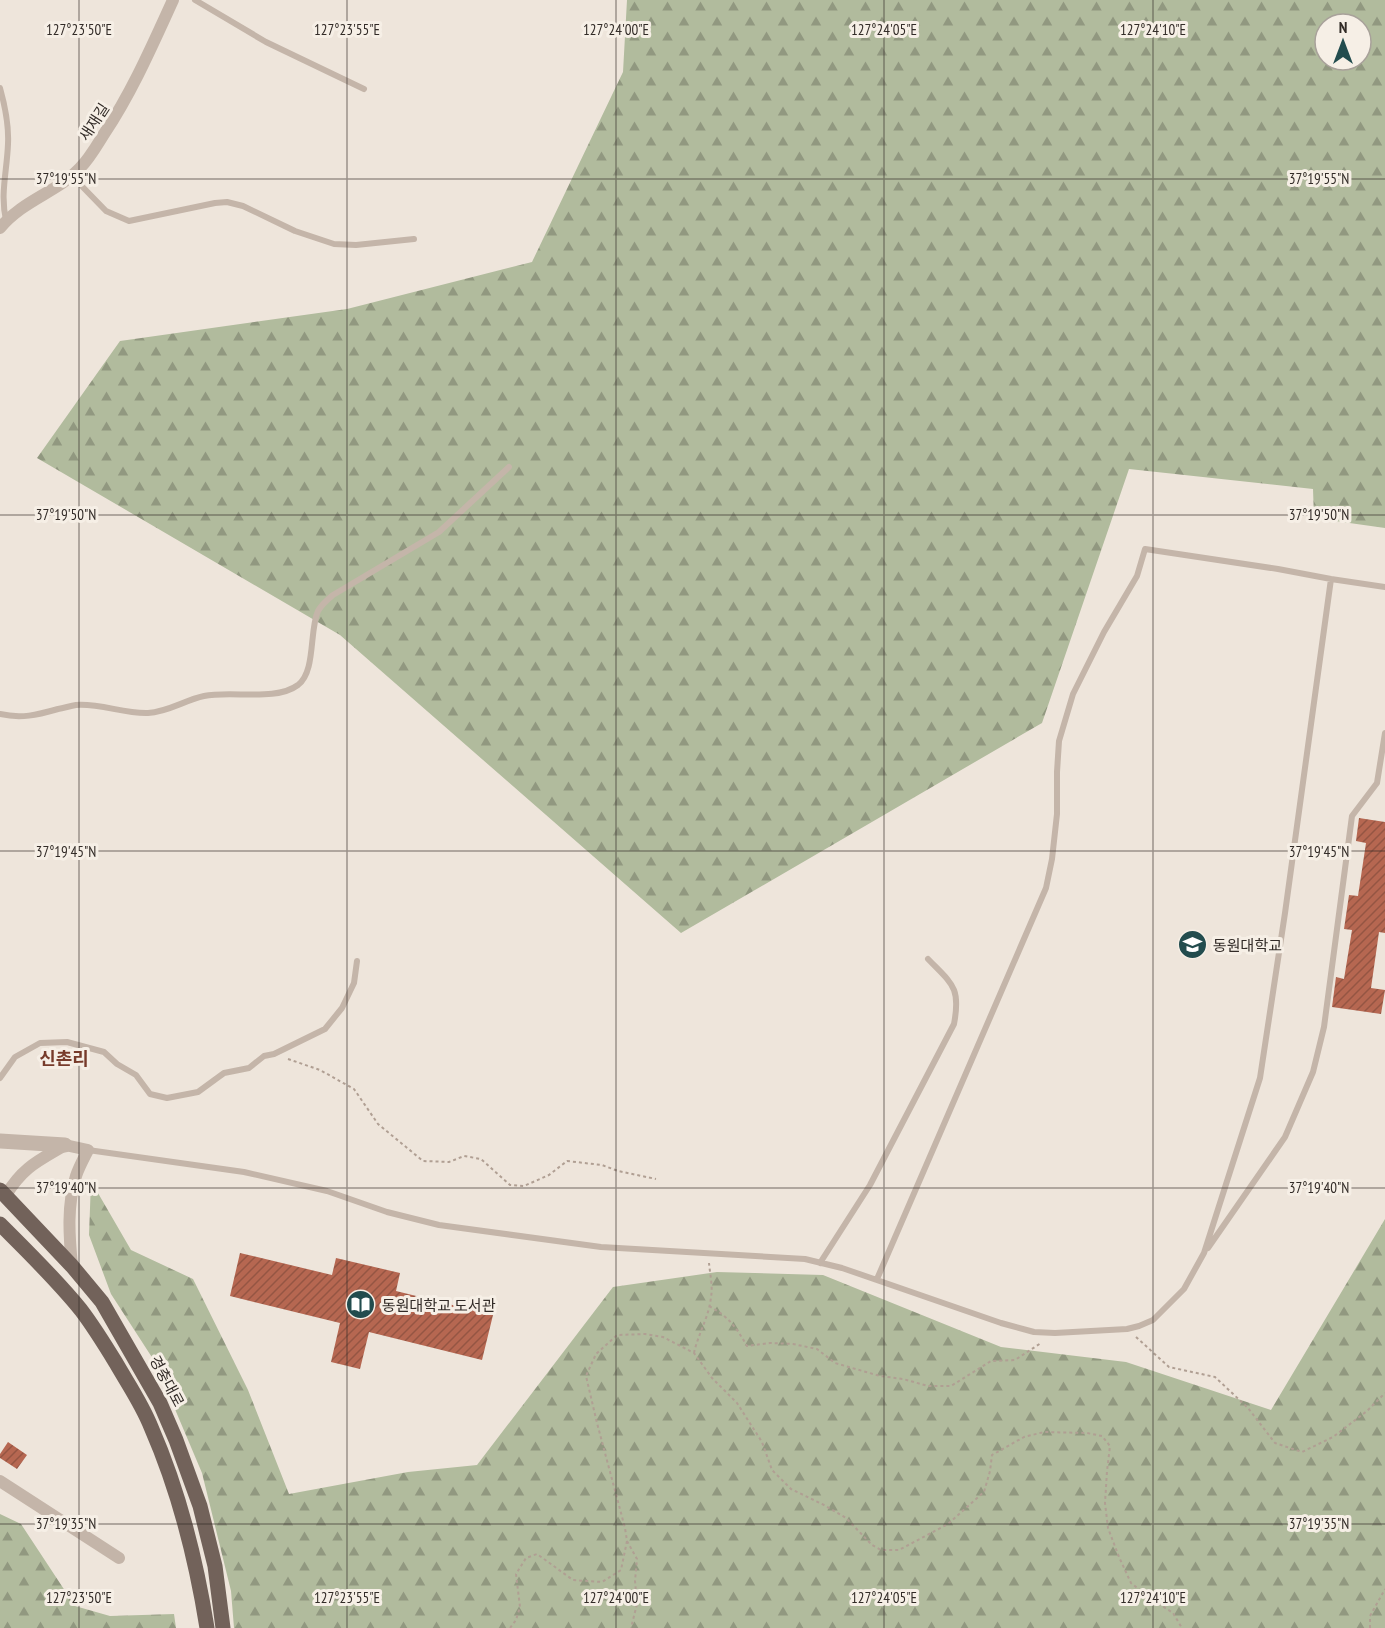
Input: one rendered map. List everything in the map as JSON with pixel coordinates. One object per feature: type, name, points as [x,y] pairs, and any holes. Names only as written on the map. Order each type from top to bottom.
[{"type":"main road","name":"경충대로","points":[[3,1193],[72,1266],[102,1302],[160,1403],[200,1506],[215,1566],[223,1628]]},
{"type":"main road","points":[[0,1224],[46,1270],[80,1310],[101,1339],[146,1415],[186,1528],[207,1628]]},
{"type":"street","name":"새재길","points":[[3,224],[38,196],[72,176],[83,166],[122,106],[173,0]]},
{"type":"street","points":[[0,1140],[66,1145],[88,1150],[76,1176],[70,1208],[69,1233],[72,1266]]},
{"type":"street","points":[[3,1193],[27,1168],[66,1145]]},
{"type":"street","points":[[0,1481],[119,1558]]},
{"type":"lane","points":[[195,0],[266,42],[364,89]]},
{"type":"lane","points":[[0,88],[8,131],[2,193],[3,224]]},
{"type":"lane","points":[[72,176],[106,211],[129,221],[227,202],[243,206],[295,231],[334,244],[356,245],[414,239]]},
{"type":"lane","points":[[0,714],[29,717],[75,705],[147,713],[204,696],[275,693],[290,690],[300,684],[307,673],[317,614],[322,604],[333,595],[439,532],[509,467]]},
{"type":"lane","points":[[877,1279],[1046,888],[1057,814],[1059,741],[1070,703],[1104,632],[1137,576],[1145,549],[1278,568],[1385,587]]},
{"type":"lane","points":[[1204,1253],[1260,1078],[1287,902],[1331,579]]},
{"type":"lane","points":[[88,1150],[244,1172],[327,1191],[387,1212],[439,1224],[601,1246],[805,1259],[877,1279],[1001,1323],[1034,1332],[1055,1334],[1127,1329],[1139,1326],[1153,1320],[1184,1289],[1204,1253],[1285,1137],[1313,1072],[1324,1027],[1353,816],[1377,783],[1385,733]]},
{"type":"lane","points":[[820,1263],[870,1185],[954,1024],[957,1005],[953,986],[928,959]]},
{"type":"lane","points":[[0,1078],[15,1057],[40,1043],[67,1042],[104,1052],[117,1064],[136,1075],[150,1094],[167,1098],[198,1092],[224,1073],[249,1068],[264,1056],[274,1054],[326,1029],[342,1008],[354,983],[357,961]]},
{"type":"path","points":[[274,1054],[320,1070],[354,1089],[378,1124],[423,1161],[449,1162],[464,1156],[481,1159],[510,1185],[524,1186],[549,1175],[567,1161],[602,1165],[656,1179]]},
{"type":"path","points":[[694,1353],[712,1296],[709,1254]]},
{"type":"path","points":[[709,1306],[723,1314],[735,1325],[747,1346],[770,1343],[793,1344],[817,1349],[835,1364],[928,1386],[951,1386],[991,1361],[1015,1360],[1055,1334]]},
{"type":"path","points":[[1127,1329],[1169,1367],[1215,1377],[1248,1408],[1275,1443],[1302,1452],[1333,1437],[1385,1394]]},
{"type":"path","points":[[510,1628],[516,1620],[520,1607],[516,1574],[526,1558],[537,1554],[573,1580],[602,1582],[621,1570],[627,1541],[625,1528],[586,1376],[596,1354],[617,1335],[645,1334],[663,1337],[694,1353],[712,1378],[737,1403],[762,1442],[772,1470],[791,1489],[846,1518],[872,1545],[881,1550],[899,1550],[948,1524],[984,1492],[992,1455],[1024,1437],[1044,1432],[1087,1433],[1102,1436],[1110,1446],[1105,1503],[1108,1528],[1119,1557],[1131,1583],[1150,1599],[1173,1612],[1182,1628]]},
{"type":"path","points":[[627,1541],[637,1558],[634,1581],[637,1604],[631,1628]]},
{"type":"path","points":[[1370,1628],[1370,1616],[1385,1588]]},
{"type":"green space","points":[[627,0],[1385,0],[1385,528],[1314,518],[1313,489],[1129,469],[1042,723],[681,933],[340,635],[37,458],[120,341],[347,309],[532,262],[623,72]]},
{"type":"green space","points":[[91,1181],[131,1250],[193,1279],[248,1390],[289,1494],[408,1472],[477,1465],[613,1287],[717,1272],[823,1275],[1001,1347],[1126,1362],[1271,1410],[1385,1219],[1385,1628],[234,1628],[231,1591],[202,1473],[155,1362],[111,1294],[89,1235]]},
{"type":"green space","points":[[0,1514],[21,1524],[75,1606],[110,1616],[174,1614],[176,1628],[0,1628]]},
{"type":"building","points":[[1359,818],[1385,822],[1385,933],[1379,932],[1371,988],[1385,990],[1381,1014],[1332,1007],[1336,977],[1344,979],[1352,930],[1344,929],[1349,895],[1358,896],[1366,843],[1356,841]]},
{"type":"building","name":"동원대학교 도서관","points":[[240,1253],[332,1275],[336,1258],[400,1273],[396,1291],[493,1315],[482,1360],[369,1332],[360,1369],[331,1362],[340,1323],[230,1296]]},
{"type":"building","points":[[8,1442],[27,1455],[17,1469],[0,1458]]},
{"type":"place","name":"동원대학교","points":[[1192,945]]},
{"type":"place","name":"동원대학교 도서관","points":[[361,1305]]},
{"type":"district","name":"신촌리","points":[[64,1058]]}]
